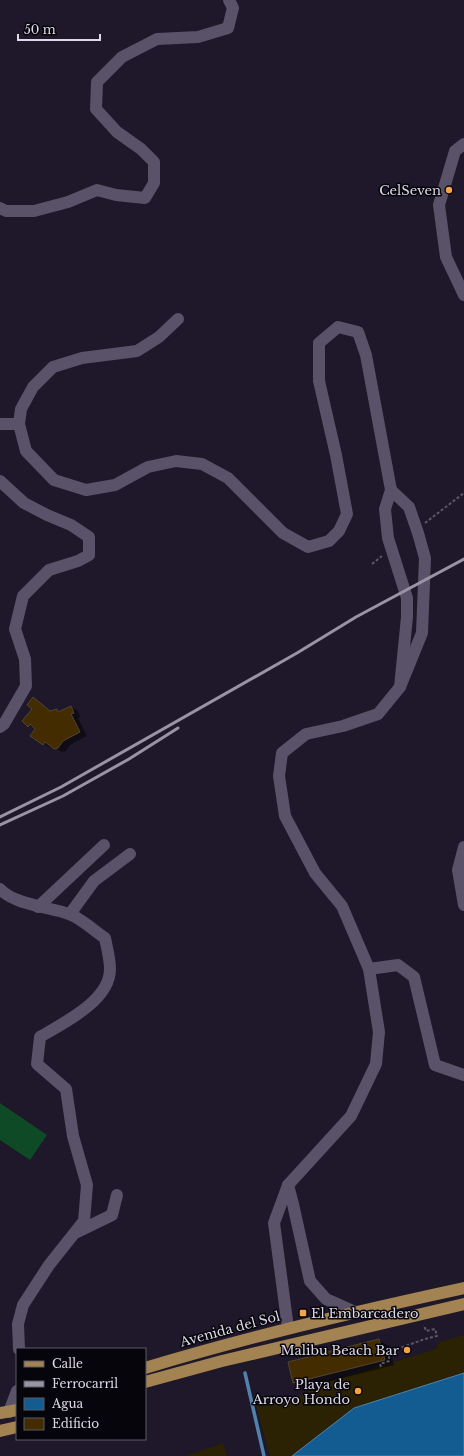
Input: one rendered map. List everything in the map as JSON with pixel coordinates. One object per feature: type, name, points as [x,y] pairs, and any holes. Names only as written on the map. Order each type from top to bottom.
[{"type":"main road","name":"Avenida del Sol","points":[[146,1368],[208,1349],[288,1328],[464,1288]]},
{"type":"main road","points":[[146,1382],[243,1356],[464,1304]]},
{"type":"main road","points":[[0,1431],[16,1427]]},
{"type":"street","points":[[0,208],[6,211],[34,211],[68,202],[97,190],[116,195],[145,198],[154,183],[154,162],[141,149],[117,132],[96,109],[97,82],[122,57],[157,39],[198,37],[228,28],[233,8],[229,0]]},
{"type":"street","points":[[464,144],[456,151],[439,205],[446,257],[464,295]]},
{"type":"street","points":[[178,319],[159,337],[137,351],[82,358],[53,367],[33,387],[21,409],[20,424],[26,451],[54,480],[86,490],[115,485],[148,467],[176,461],[202,464],[228,478],[283,533],[308,547],[329,541],[339,531],[347,514],[336,455],[319,381],[319,344],[338,327],[358,332],[366,355],[391,490],[385,509],[388,538],[407,598],[407,617],[400,687]]},
{"type":"street","points":[[0,424],[20,424]]},
{"type":"street","points":[[0,481],[24,503],[71,525],[89,537],[89,555],[78,561],[49,570],[23,596],[15,629],[25,659],[26,686],[4,724],[0,727]]},
{"type":"street","points":[[288,1328],[274,1223],[288,1185],[351,1116],[376,1064],[379,1032],[369,969],[342,906],[315,873],[285,816],[279,776],[282,753],[306,734],[343,726],[378,714],[400,687],[422,633],[425,558],[409,507],[391,490]]},
{"type":"street","points":[[38,907],[104,845]]},
{"type":"street","points":[[464,847],[458,870],[464,905]]},
{"type":"street","points":[[70,914],[94,881],[130,854]]},
{"type":"street","points":[[0,889],[5,894],[38,907],[70,914],[105,938],[110,970],[104,988],[83,1011],[40,1037],[37,1064],[66,1089],[73,1136],[87,1185],[84,1221],[49,1266],[22,1305],[18,1324],[19,1348]]},
{"type":"street","points":[[369,969],[398,965],[414,977],[435,1065],[464,1075]]},
{"type":"street","points":[[288,1185],[294,1204],[310,1281],[326,1299],[355,1312]]},
{"type":"street","points":[[74,1233],[112,1215],[117,1195]]},
{"type":"street","points":[[9,1412],[16,1394]]},
{"type":"path","points":[[381,1367],[380,1364],[389,1361],[389,1352],[437,1336],[435,1329],[426,1331]]},
{"type":"green space","points":[[0,1103],[47,1135],[30,1160],[0,1140]]},
{"type":"sand","name":"Playa de Arroyo Hondo","points":[[464,1335],[464,1373],[354,1408],[292,1456],[270,1456],[256,1406],[289,1401],[331,1381],[436,1349],[439,1342]]},
{"type":"sand","points":[[223,1443],[227,1456],[186,1456]]},
{"type":"water","points":[[464,1373],[464,1456],[292,1456],[354,1408]]},
{"type":"building","points":[[33,697],[50,711],[57,709],[58,712],[71,706],[74,713],[71,714],[80,732],[63,741],[58,748],[54,749],[45,742],[43,745],[30,736],[35,729],[30,724],[28,727],[22,721],[32,709],[27,705]]},
{"type":"building","points":[[379,1339],[385,1360],[293,1383],[288,1362]]},
{"type":"waterway","points":[[245,1373],[264,1456]]},
{"type":"railway","points":[[0,817],[61,787],[297,653],[356,617],[464,559]]},
{"type":"railway","points":[[0,825],[63,796],[129,759],[178,728]]},
{"type":"place","name":"CelSeven","points":[[449,190]]},
{"type":"place","name":"El Embarcadero","points":[[303,1313]]},
{"type":"place","name":"Malibu Beach Bar","points":[[407,1350]]},
{"type":"place","name":"Playa de Arroyo Hondo","points":[[358,1391]]}]
